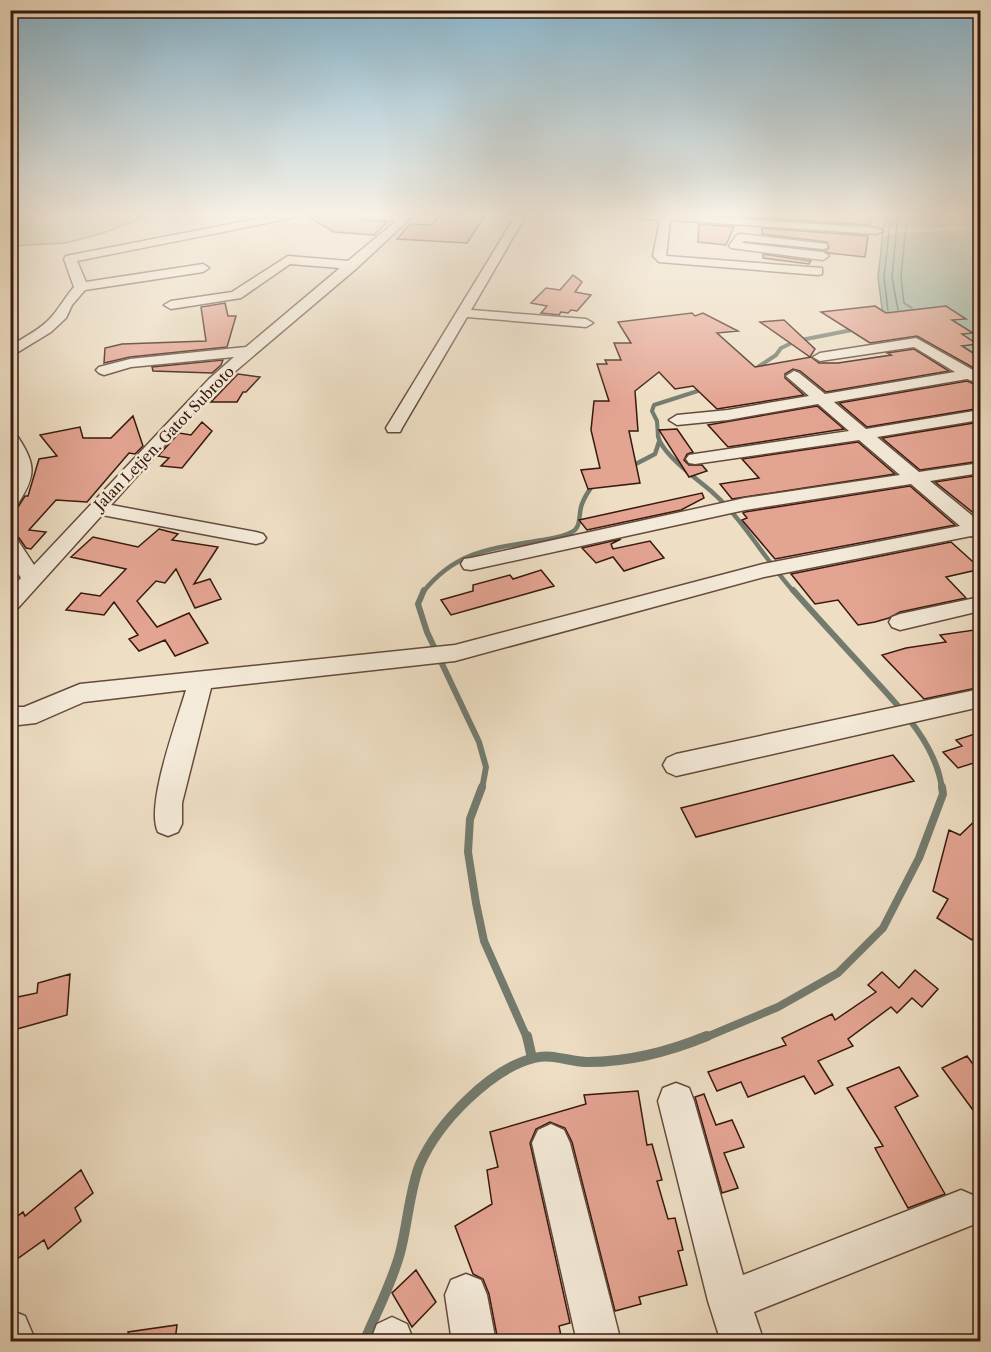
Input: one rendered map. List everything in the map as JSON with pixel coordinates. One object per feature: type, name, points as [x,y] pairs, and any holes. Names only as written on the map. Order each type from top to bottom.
[{"type":"street","points":[[77,278],[81,287]]},
{"type":"street","points":[[10,352],[46,329],[62,315],[66,304],[81,287],[138,278]]},
{"type":"street","points":[[171,305],[236,296],[262,278]]},
{"type":"street","name":"Jalan Letjen. Gatot Subroto","points":[[10,603],[214,382],[337,278]]},
{"type":"street","points":[[394,428],[483,278]]},
{"type":"street","points":[[814,287],[816,278]]},
{"type":"street","points":[[462,313],[585,323]]},
{"type":"street","points":[[820,357],[916,342],[975,377]]},
{"type":"street","points":[[104,370],[130,363],[251,351]]},
{"type":"street","points":[[794,376],[979,530]]},
{"type":"street","points":[[676,420],[728,415],[820,398],[975,377]]},
{"type":"street","points":[[695,459],[864,435],[981,415]]},
{"type":"street","points":[[10,438],[22,460],[23,479],[10,501]]},
{"type":"street","points":[[471,564],[745,504],[981,468]]},
{"type":"street","points":[[96,508],[256,538]]},
{"type":"street","points":[[10,717],[27,716],[80,693],[455,653],[763,571],[979,530]]},
{"type":"street","points":[[10,543],[32,579]]},
{"type":"street","points":[[900,622],[981,604]]},
{"type":"street","points":[[168,824],[168,803],[201,681]]},
{"type":"street","points":[[676,765],[981,698]]},
{"type":"street","points":[[676,1101],[729,1301],[743,1341]]},
{"type":"street","points":[[551,1143],[599,1341]]},
{"type":"street","points":[[729,1301],[961,1210]]},
{"type":"street","points":[[466,1295],[474,1341]]},
{"type":"street","points":[[10,1331],[15,1341]]},
{"type":"water","points":[[878,278],[980,278],[980,378],[883,316]]},
{"type":"building","points":[[570,278],[577,278],[582,282],[575,292],[591,295],[577,311],[561,312],[559,315],[541,313],[547,306],[531,303],[546,288],[560,290]]},
{"type":"building","points":[[225,303],[228,316],[236,316],[227,347],[130,357],[104,363],[105,348],[122,344],[206,341],[201,307]]},
{"type":"building","points":[[875,306],[886,313],[946,306],[966,319],[952,320],[973,333],[962,334],[977,344],[962,346],[981,358],[981,372],[917,336],[870,343],[821,312]]},
{"type":"building","points":[[692,313],[695,316],[703,313],[738,331],[717,333],[755,367],[811,357],[819,363],[838,363],[914,349],[949,371],[826,392],[800,371],[793,369],[785,374],[785,378],[804,395],[717,409],[693,386],[675,389],[659,372],[635,391],[638,431],[629,431],[640,483],[588,489],[581,470],[600,468],[591,430],[594,401],[609,401],[597,364],[607,364],[605,360],[621,360],[614,343],[631,343],[618,322]]},
{"type":"building","points":[[784,320],[815,349],[810,357],[760,322]]},
{"type":"building","points":[[223,360],[212,373],[153,371],[152,367]]},
{"type":"building","points":[[238,374],[260,377],[246,392],[243,392],[237,402],[211,402]]},
{"type":"building","points":[[967,381],[974,384],[981,382],[981,408],[867,427],[839,403]]},
{"type":"building","points":[[817,406],[844,429],[728,447],[708,425]]},
{"type":"building","points":[[133,416],[143,446],[135,454],[129,453],[87,502],[56,500],[29,530],[46,532],[31,549],[26,548],[19,538],[10,535],[10,509],[18,507],[25,496],[28,496],[39,459],[57,456],[40,435],[80,427],[83,438],[111,438]]},
{"type":"building","points":[[202,422],[212,431],[182,468],[161,466],[169,458],[158,456],[179,433],[191,435]]},
{"type":"building","points":[[980,422],[981,461],[920,470],[882,438]]},
{"type":"building","points":[[677,429],[693,452],[687,454],[684,460],[689,465],[702,465],[707,471],[689,477],[659,430]]},
{"type":"building","points":[[858,442],[895,474],[732,499],[720,484],[759,478],[742,459]]},
{"type":"building","points":[[980,475],[981,519],[935,482]]},
{"type":"building","points":[[910,486],[955,525],[775,559],[742,520],[747,518],[743,513],[745,512]]},
{"type":"building","points":[[702,493],[704,498],[681,510],[587,530],[579,520]]},
{"type":"building","points":[[159,529],[178,534],[172,540],[218,547],[194,584],[210,579],[221,599],[195,608],[176,569],[165,583],[156,581],[137,601],[157,627],[189,613],[208,643],[175,656],[165,640],[139,651],[129,639],[138,635],[114,602],[104,615],[66,610],[81,593],[100,596],[126,569],[71,557],[93,537],[138,547]]},
{"type":"building","points":[[621,539],[611,544],[613,549],[650,541],[664,558],[624,571],[613,557],[596,563],[582,548]]},
{"type":"building","points":[[951,542],[981,569],[946,577],[966,598],[900,612],[875,622],[858,625],[838,600],[815,604],[791,574]]},
{"type":"building","points":[[541,570],[554,586],[451,615],[441,600],[473,591],[473,585],[510,575],[513,579]]},
{"type":"building","points":[[981,629],[981,687],[924,699],[882,655],[906,648],[946,642],[940,635]]},
{"type":"building","points":[[981,732],[981,765],[977,762],[958,768],[943,752],[962,746],[956,740]]},
{"type":"building","points":[[893,755],[914,781],[696,837],[681,808]]},
{"type":"building","points":[[981,815],[981,925],[972,940],[937,918],[948,899],[933,891],[949,830],[960,835]]},
{"type":"building","points":[[915,970],[938,989],[922,1007],[912,998],[897,1013],[891,1007],[848,1039],[853,1046],[818,1061],[833,1085],[815,1094],[804,1076],[748,1097],[741,1082],[717,1091],[708,1072],[786,1045],[782,1038],[832,1014],[835,1020],[876,992],[868,985],[882,972],[899,988]]},
{"type":"building","points":[[70,974],[67,1015],[10,1031],[10,1003],[13,998],[37,993],[38,983]]},
{"type":"building","points":[[967,1056],[981,1075],[981,1121],[942,1068]]},
{"type":"building","points":[[899,1067],[918,1096],[895,1107],[945,1194],[908,1208],[875,1148],[883,1146],[847,1088]]},
{"type":"building","points":[[638,1091],[647,1145],[652,1144],[662,1180],[657,1181],[668,1219],[675,1218],[683,1250],[678,1251],[687,1285],[639,1297],[641,1304],[615,1311],[572,1142],[565,1128],[550,1122],[536,1129],[530,1143],[570,1323],[559,1326],[562,1341],[498,1341],[489,1294],[483,1279],[473,1274],[455,1226],[492,1204],[487,1170],[498,1167],[490,1132],[586,1104],[584,1095]]},
{"type":"building","points":[[704,1094],[716,1125],[732,1120],[744,1147],[724,1153],[738,1188],[722,1193],[695,1097]]},
{"type":"building","points":[[81,1170],[93,1193],[75,1208],[81,1221],[48,1249],[44,1240],[10,1264],[10,1222],[23,1212],[25,1216]]},
{"type":"building","points":[[416,1270],[436,1302],[412,1327],[392,1293]]},
{"type":"building","points":[[177,1325],[175,1341],[129,1341],[128,1332]]},
{"type":"waterway","points":[[752,371],[776,355],[781,348],[796,341],[857,329]]},
{"type":"waterway","points":[[658,436],[657,421],[652,411],[654,405],[704,389]]},
{"type":"waterway","points":[[658,435],[665,450],[723,502],[794,592]]},
{"type":"waterway","points":[[630,467],[655,454],[659,442]]},
{"type":"waterway","points":[[423,592],[447,568],[474,554],[559,537],[572,532],[579,523],[583,501],[594,484]]},
{"type":"waterway","points":[[793,590],[911,722],[931,754],[942,789]]},
{"type":"waterway","points":[[423,592],[418,604],[427,632],[479,742],[486,767],[482,789]]},
{"type":"waterway","points":[[482,787],[470,819],[468,852],[476,903],[484,941],[527,1038]]},
{"type":"waterway","points":[[704,1038],[778,1007],[838,973],[883,928],[919,858],[943,794],[942,787]]},
{"type":"waterway","points":[[527,1036],[532,1058]]},
{"type":"waterway","points":[[364,1342],[397,1264],[420,1164],[439,1132],[467,1100],[500,1073],[534,1058],[554,1057],[581,1062],[604,1062],[663,1051],[707,1036]]}]
